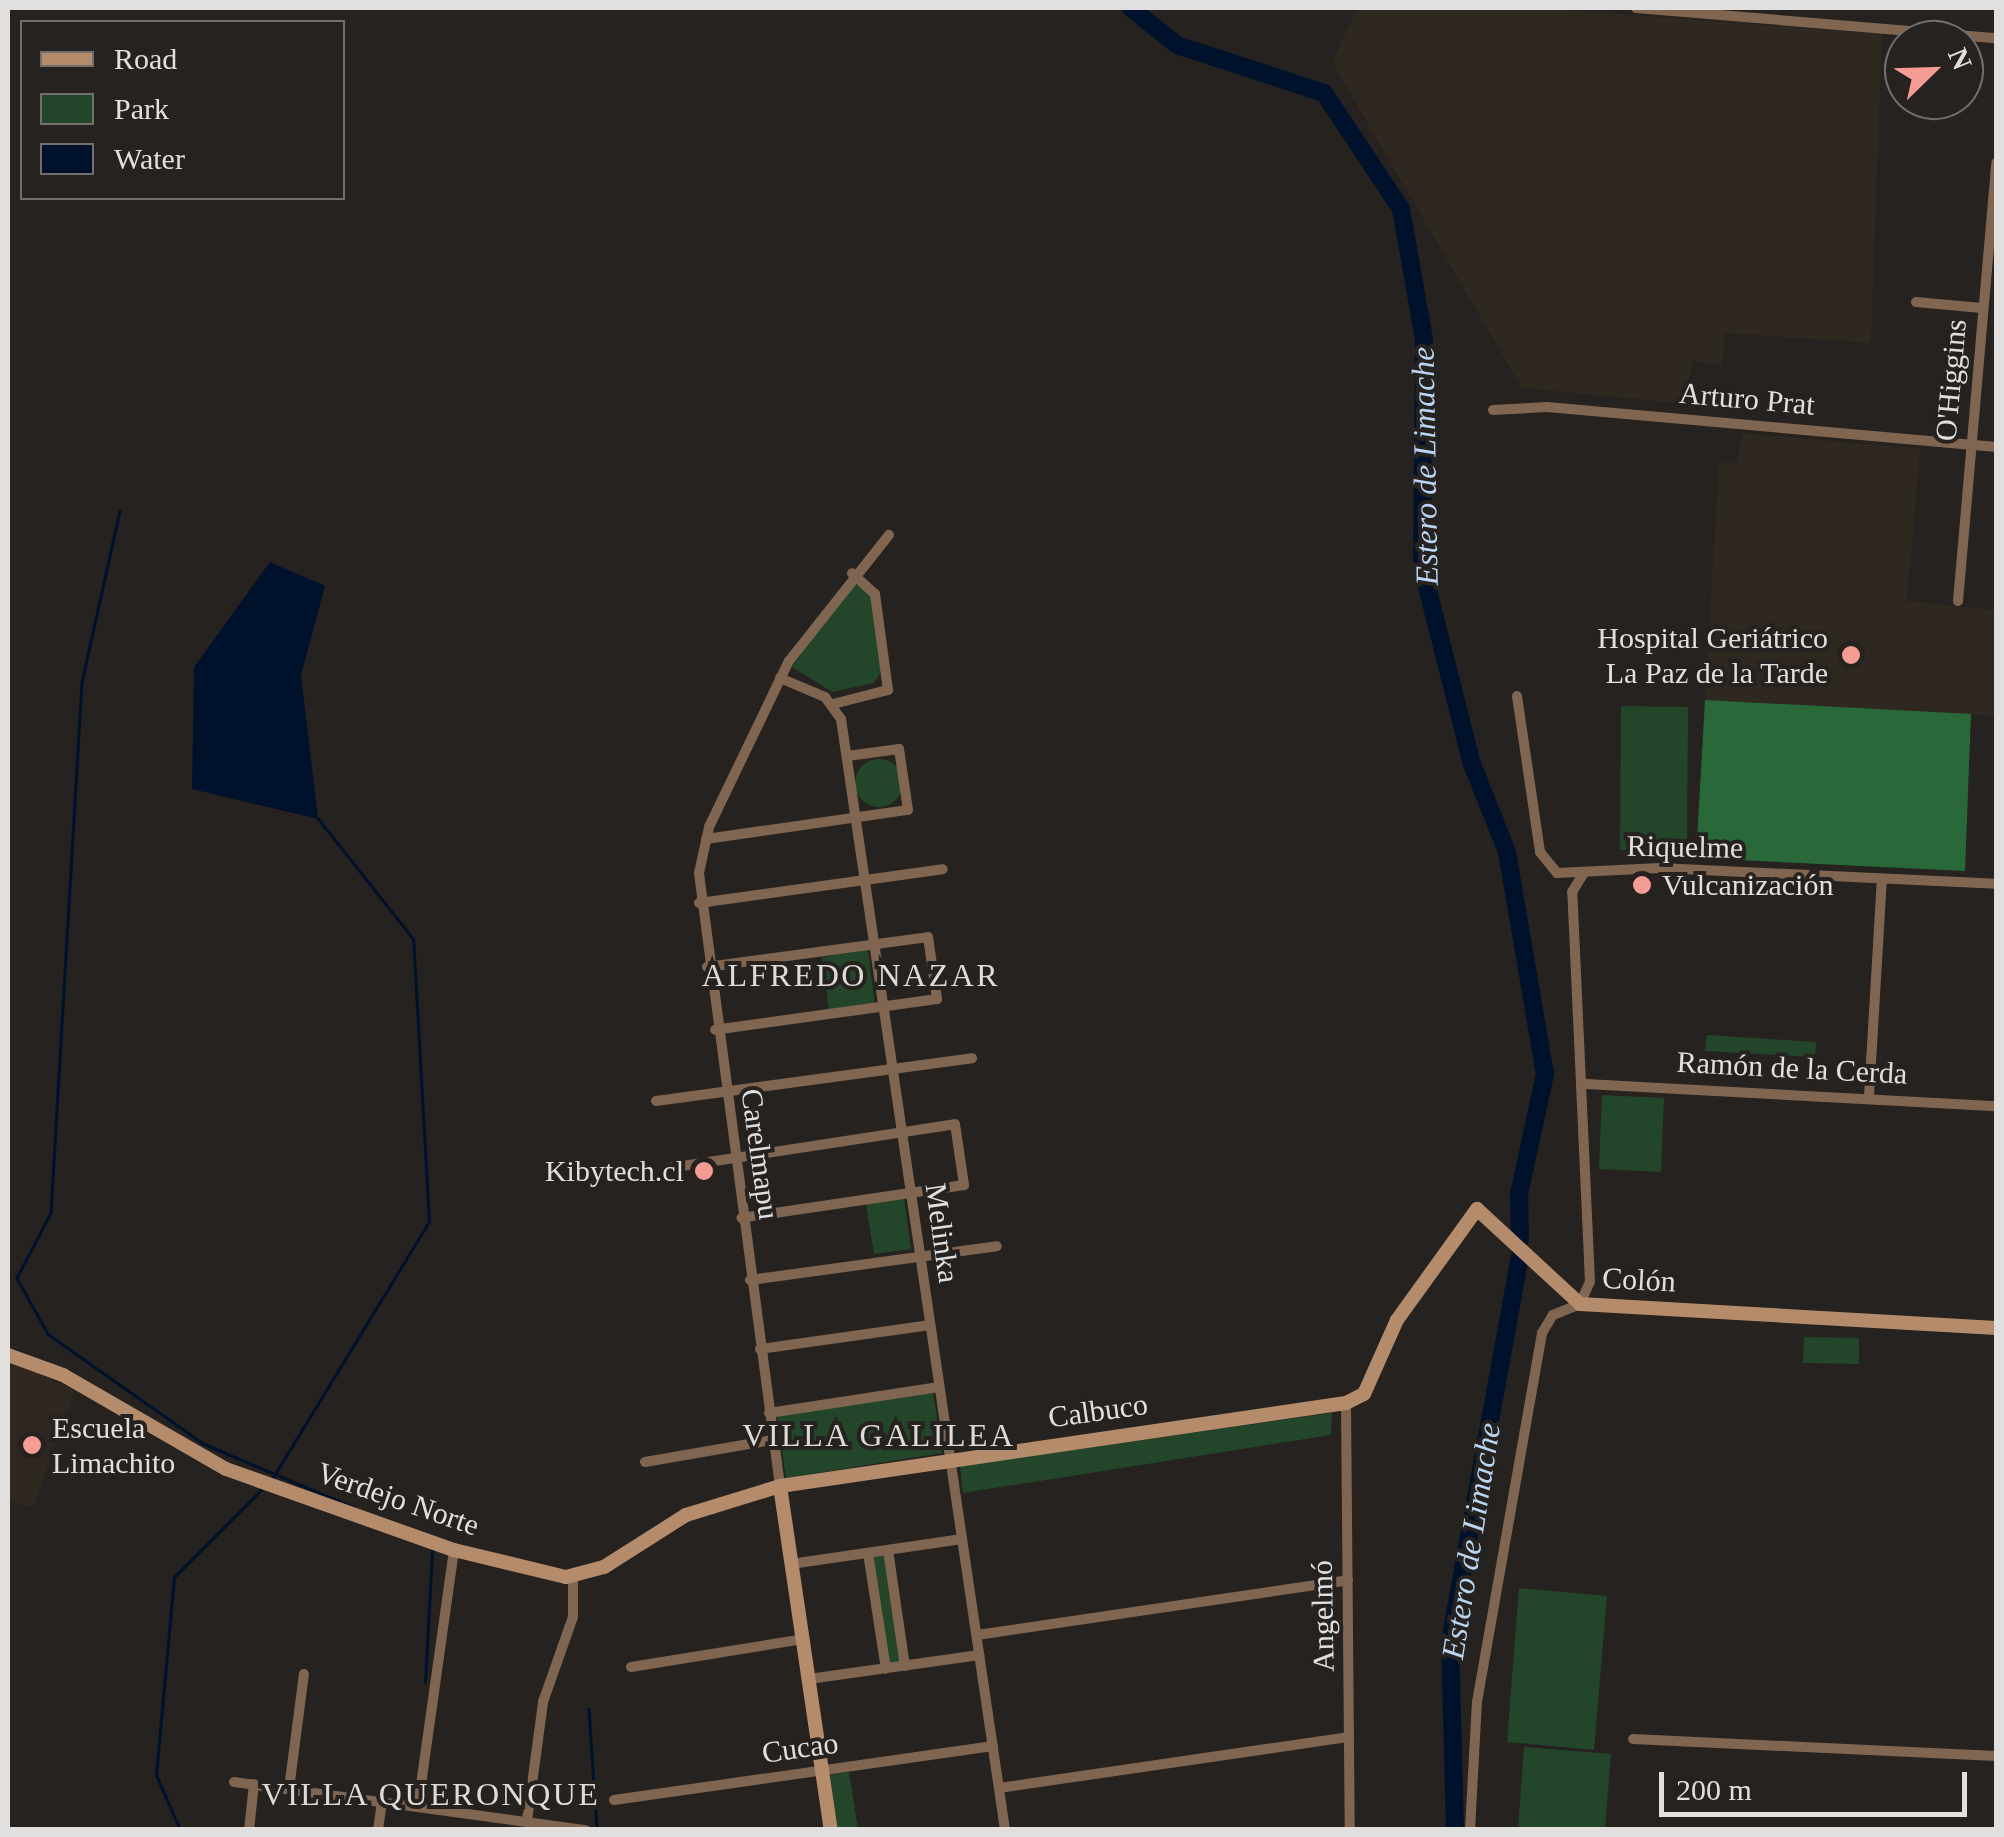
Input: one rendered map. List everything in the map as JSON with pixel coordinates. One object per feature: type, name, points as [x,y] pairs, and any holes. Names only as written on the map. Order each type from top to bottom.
[{"type":"street","points":[[1636,8],[1996,38]]},
{"type":"street","points":[[1799,21],[1800,8]]},
{"type":"street","name":"O'Higgins","points":[[1958,601],[1996,163]]},
{"type":"street","points":[[1916,302],[1982,308]]},
{"type":"street","name":"Arturo Prat","points":[[1493,410],[1547,406],[1996,446]]},
{"type":"street","name":"Carelmapu","points":[[831,1830],[699,903],[706,839],[780,678],[852,573],[889,536]]},
{"type":"street","points":[[780,678],[833,704],[888,690],[875,594],[852,573]]},
{"type":"street","name":"Riquelme","points":[[1517,696],[1542,858],[1557,873],[1882,878],[1996,884]]},
{"type":"street","name":"Melinka","points":[[833,704],[847,756],[1005,1830]]},
{"type":"street","points":[[706,839],[908,810],[899,749],[847,756]]},
{"type":"street","points":[[699,903],[943,869]]},
{"type":"street","points":[[1470,1830],[1477,1702],[1542,1333],[1553,1314],[1580,1304],[1590,1282],[1586,1084],[1572,892],[1584,873]]},
{"type":"street","points":[[1869,1096],[1882,878]]},
{"type":"street","points":[[707,968],[928,937],[937,1000],[715,1030]]},
{"type":"street","points":[[656,1101],[972,1058]]},
{"type":"street","name":"Ramón de la Cerda","points":[[1586,1084],[1869,1096],[1996,1106]]},
{"type":"street","points":[[669,1168],[955,1124],[964,1185],[741,1218]]},
{"type":"street","name":"Colón","points":[[1364,1394],[1397,1320],[1472,1210],[1490,1213],[1580,1304],[1996,1328]]},
{"type":"street","points":[[750,1280],[997,1246]]},
{"type":"street","points":[[760,1348],[930,1325]]},
{"type":"street","name":"Verdejo Norte","points":[[8,1355],[258,1480],[454,1550],[573,1576]]},
{"type":"street","points":[[769,1413],[939,1386]]},
{"type":"street","name":"Calbuco","points":[[780,1486],[1346,1403],[1364,1394]]},
{"type":"street","name":"Angelmó","points":[[1346,1403],[1350,1830]]},
{"type":"street","points":[[645,1462],[773,1440]]},
{"type":"street","points":[[527,1820],[542,1702],[572,1619],[573,1576],[686,1515],[780,1486]]},
{"type":"street","points":[[791,1564],[962,1539]]},
{"type":"street","points":[[418,1806],[454,1550]]},
{"type":"street","points":[[888,1550],[905,1666]]},
{"type":"street","points":[[868,1553],[886,1669]]},
{"type":"street","points":[[977,1635],[1348,1580]]},
{"type":"street","points":[[632,1667],[803,1639]]},
{"type":"street","points":[[809,1679],[980,1655]]},
{"type":"street","points":[[289,1790],[304,1674]]},
{"type":"street","points":[[999,1788],[1349,1737]]},
{"type":"street","points":[[1633,1739],[1996,1756]]},
{"type":"street","name":"Cucao","points":[[614,1800],[993,1746]]},
{"type":"street","points":[[234,1782],[586,1829]]},
{"type":"street","points":[[249,1830],[254,1784]]},
{"type":"street","points":[[378,1830],[382,1802]]},
{"type":"street","points":[[489,1830],[491,1816]]},
{"type":"shaded area","points":[[1358,8],[1542,8],[1882,34],[1871,343],[1725,333],[1722,366],[1692,360],[1688,404],[1522,388],[1332,62]]},
{"type":"shaded area","points":[[1741,433],[1920,449],[1907,601],[1996,610],[1996,716],[1705,700],[1719,463],[1738,463]]},
{"type":"shaded area","name":"Escuela Limachito","points":[[8,1360],[75,1390],[33,1508],[8,1500]]},
{"type":"green space","points":[[853,578],[871,593],[881,672],[874,683],[832,692],[792,667]]},
{"type":"green space","points":[[1705,700],[1971,714],[1965,871],[1696,858]]},
{"type":"green space","points":[[1621,706],[1688,707],[1687,850],[1620,850]]},
{"type":"green space","points":[[879,759],[896,766],[903,783],[896,800],[879,807],[862,800],[855,783],[862,766]]},
{"type":"green space","points":[[868,950],[875,1005],[829,1011],[822,957]]},
{"type":"green space","points":[[1707,1035],[1816,1042],[1815,1057],[1705,1051]]},
{"type":"green space","points":[[1602,1095],[1664,1098],[1661,1172],[1599,1169]]},
{"type":"green space","points":[[904,1198],[911,1249],[874,1254],[866,1204]]},
{"type":"green space","points":[[1804,1337],[1859,1338],[1859,1364],[1803,1363]]},
{"type":"green space","points":[[933,1391],[942,1453],[786,1478],[777,1415]]},
{"type":"green space","points":[[1332,1413],[1331,1435],[963,1493],[960,1466]]},
{"type":"green space","points":[[886,1554],[901,1662],[887,1664],[872,1556]]},
{"type":"green space","points":[[1519,1588],[1607,1596],[1594,1750],[1507,1742]]},
{"type":"green space","points":[[1524,1747],[1611,1754],[1605,1829],[1518,1829]]},
{"type":"green space","points":[[849,1772],[858,1829],[838,1829],[830,1775]]},
{"type":"water","points":[[270,562],[325,586],[301,675],[318,819],[192,789],[194,667]]},
{"type":"waterway","name":"Estero de Limache","points":[[1131,8],[1177,45],[1324,93],[1401,209],[1424,340],[1422,567],[1472,764],[1507,852],[1545,1074],[1519,1194],[1520,1239]]},
{"type":"waterway","points":[[120,511],[82,682],[51,1213],[17,1278],[48,1334],[204,1444],[353,1507]]},
{"type":"waterway","points":[[272,1479],[429,1222],[413,939],[318,819]]},
{"type":"waterway","name":"Estero de Limache","points":[[1455,1830],[1450,1641],[1520,1255]]},
{"type":"waterway","points":[[180,1830],[156,1775],[174,1577],[262,1489]]},
{"type":"waterway","points":[[425,1682],[432,1551]]},
{"type":"waterway","points":[[589,1709],[597,1830]]},
{"type":"place","name":"Hospital Geriátrico La Paz de la Tarde","points":[[1851,655]]},
{"type":"place","name":"Vulcanización","points":[[1642,885]]},
{"type":"place","name":"Kibytech.cl","points":[[704,1171]]},
{"type":"place","name":"Escuela Limachito","points":[[32,1445]]},
{"type":"district","name":"ALFREDO NAZAR","points":[[851,975]]},
{"type":"district","name":"VILLA GALILEA","points":[[879,1435]]},
{"type":"district","name":"VILLA QUERONQUE","points":[[431,1794]]}]
